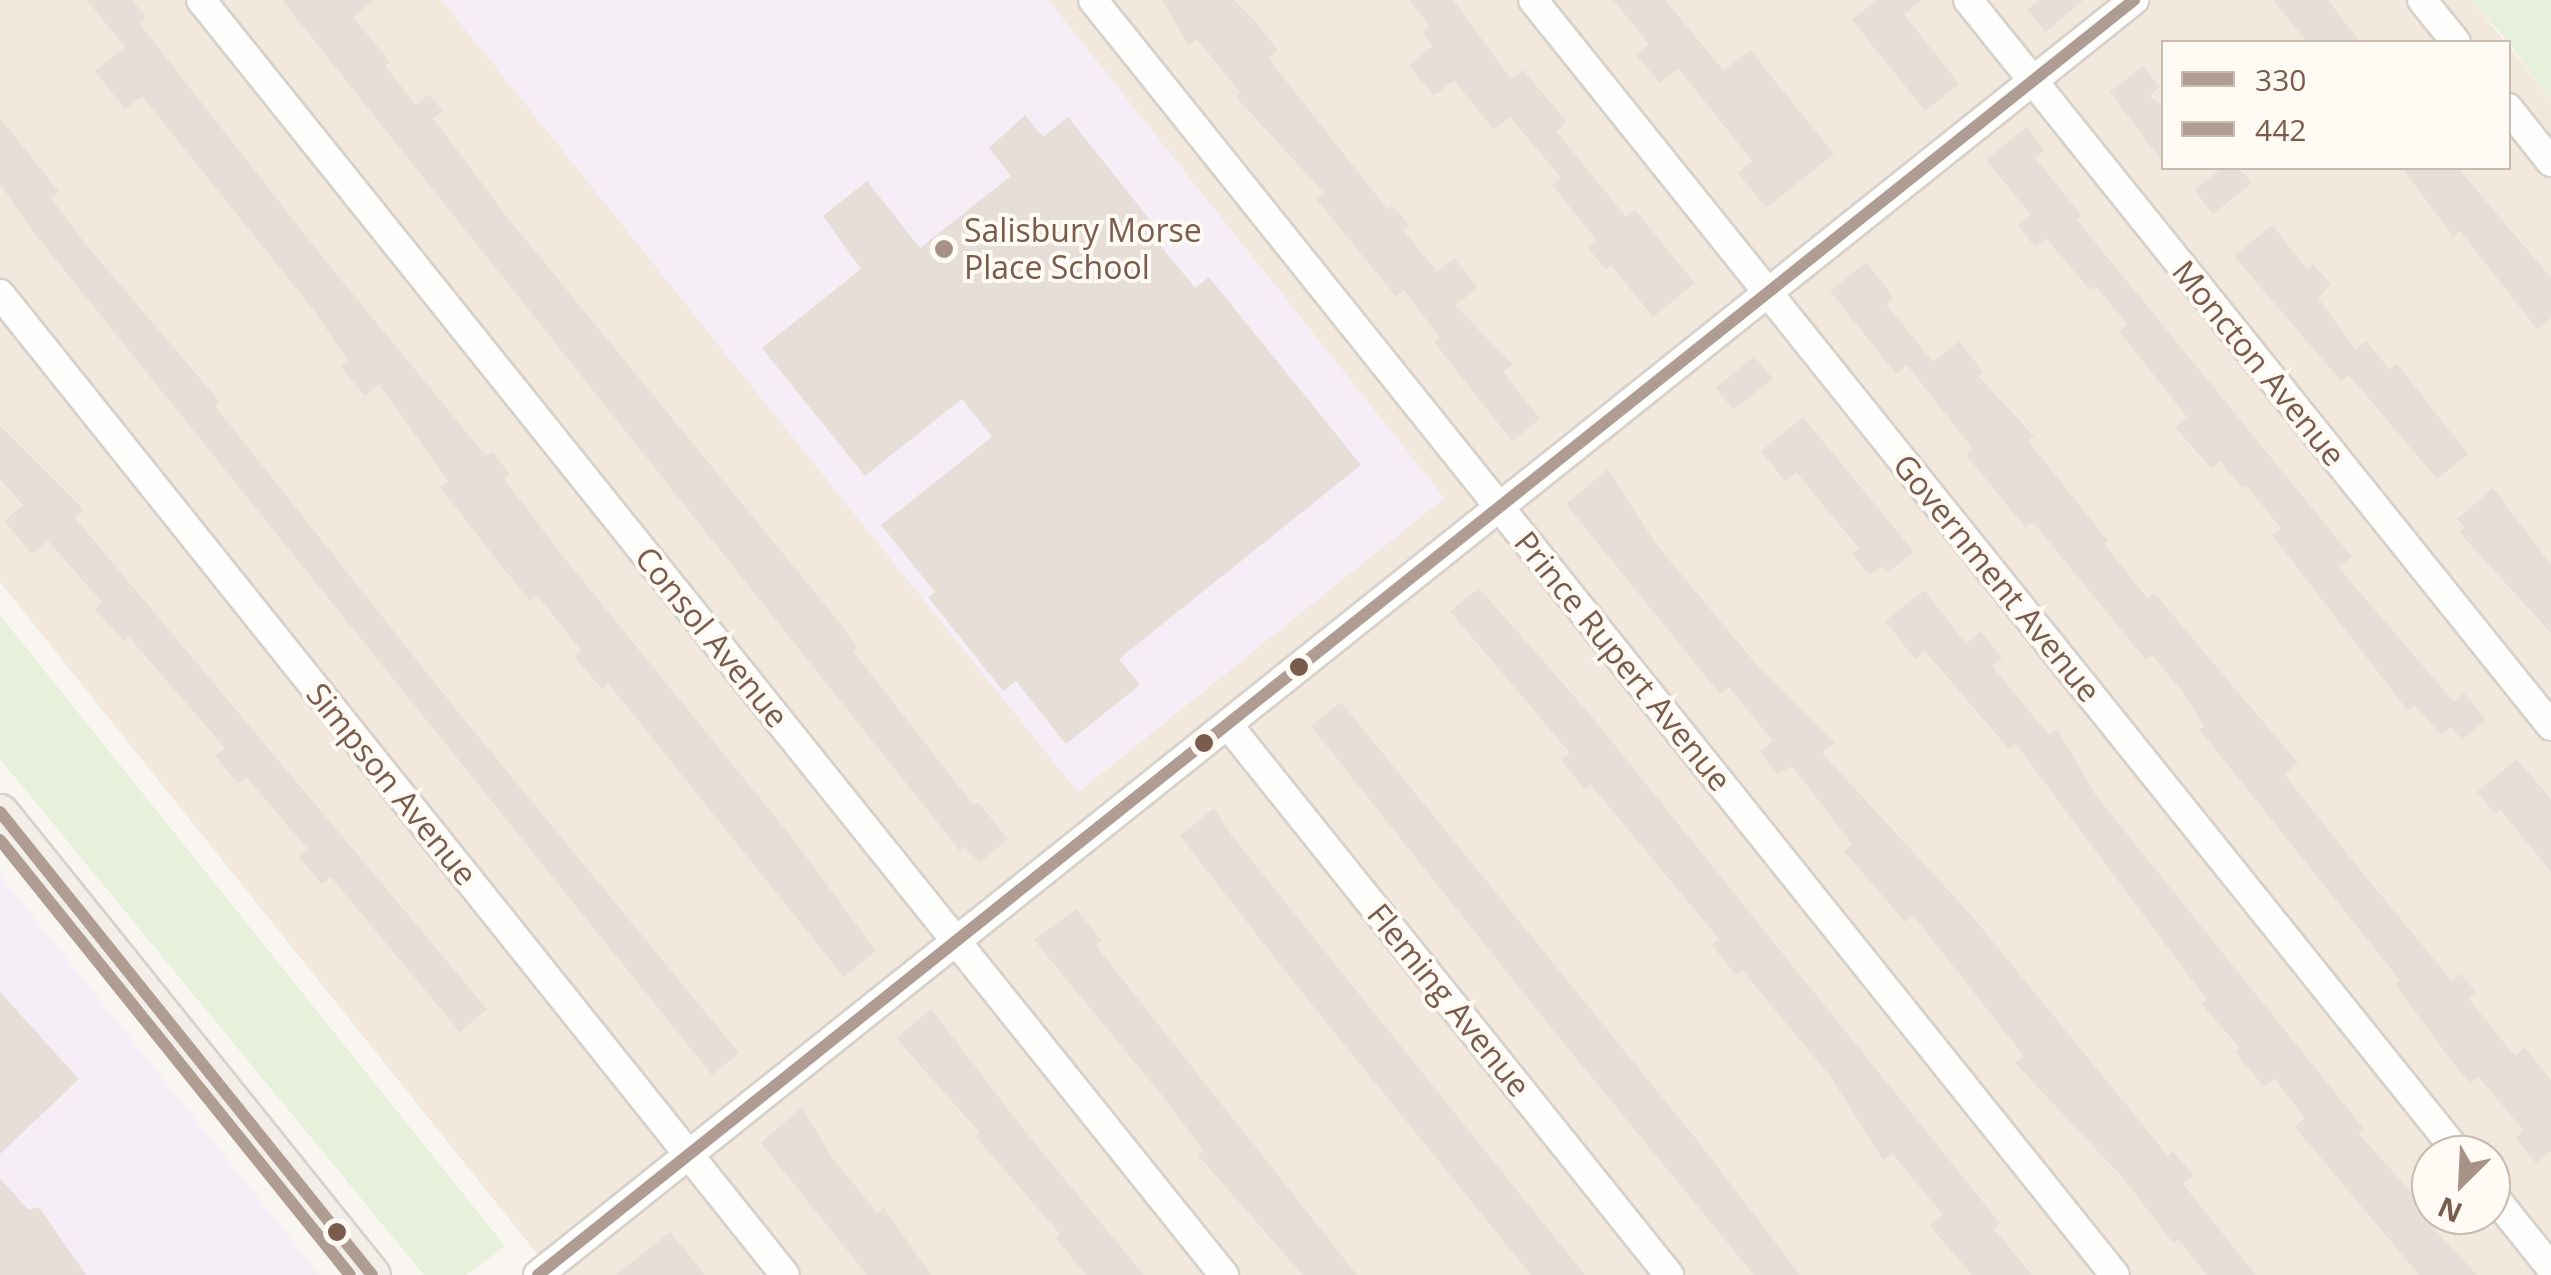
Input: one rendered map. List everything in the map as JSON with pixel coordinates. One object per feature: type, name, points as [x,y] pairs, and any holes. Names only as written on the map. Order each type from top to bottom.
[{"type":"main road","points":[[0,812],[372,1275]]},
{"type":"street","name":"Consol Avenue","points":[[201,0],[1224,1275]]},
{"type":"street","name":"Prince Rupert Avenue","points":[[1093,0],[2115,1275]]},
{"type":"street","name":"Government Avenue","points":[[1533,0],[2444,1135]]},
{"type":"street","name":"Moncton Avenue","points":[[1968,0],[2551,726]]},
{"type":"street","points":[[538,1275],[958,944],[2134,0]]},
{"type":"street","points":[[2422,0],[2454,40]]},
{"type":"street","points":[[2511,112],[2551,162]]},
{"type":"street","name":"Simpson Avenue","points":[[0,294],[785,1275]]},
{"type":"street","name":"Fleming Avenue","points":[[1229,726],[1669,1275]]},
{"type":"street","points":[[2511,1218],[2551,1268]]},
{"type":"shaded area","points":[[0,0],[442,0],[1078,792],[1444,498],[1048,0],[2472,0],[2503,40],[2161,40],[2161,170],[2511,170],[2511,49],[2551,100],[2551,1275],[554,1275],[0,582]]},
{"type":"shaded area","name":"Salisbury Morse Place School","points":[[442,0],[1048,0],[1444,498],[1078,792]]},
{"type":"shaded area","points":[[0,875],[320,1275],[0,1275]]},
{"type":"green space","points":[[2472,0],[2551,0],[2551,100],[2511,46],[2511,40],[2506,40]]},
{"type":"green space","points":[[0,615],[505,1246],[466,1275],[424,1275],[0,759]]},
{"type":"building","points":[[87,0],[132,0],[146,17],[139,23],[324,259],[486,456],[492,452],[510,474],[504,479],[565,559],[789,834],[876,951],[844,977],[608,683],[602,689],[574,656],[581,650],[537,595],[530,601],[503,568],[440,487],[448,481],[379,384],[365,396],[341,367],[348,361],[313,309],[142,96],[125,109],[95,71],[125,47]]},
{"type":"building","points":[[282,0],[374,0],[353,17],[390,62],[385,66],[416,105],[429,94],[443,111],[433,118],[507,217],[835,617],[857,647],[853,651],[974,806],[978,802],[1008,839],[979,863],[965,846],[960,851]]},
{"type":"building","points":[[1162,0],[1234,0],[1254,20],[1278,50],[1268,58],[1388,210],[1393,206],[1409,225],[1403,230],[1437,272],[1454,258],[1478,288],[1455,305],[1513,365],[1503,372],[1540,419],[1512,441],[1434,342],[1440,338],[1404,290],[1396,296],[1316,199],[1324,193],[1236,97],[1240,93],[1197,39],[1189,46]]},
{"type":"building","points":[[1409,0],[1453,0],[1511,79],[1523,70],[1567,122],[1556,131],[1626,217],[1635,210],[1695,283],[1653,317],[1611,265],[1606,270],[1588,248],[1597,241],[1552,185],[1561,178],[1510,117],[1494,130],[1454,80],[1434,96],[1409,65],[1433,46],[1422,32],[1430,26]]},
{"type":"building","points":[[1613,0],[1665,0],[1724,71],[1750,50],[1834,154],[1766,208],[1738,173],[1752,161],[1678,68],[1660,83],[1636,55],[1649,44]]},
{"type":"building","points":[[1876,0],[1922,0],[1904,14],[1959,84],[1925,111],[1852,20]]},
{"type":"building","points":[[2039,0],[2083,0],[2046,32],[2027,10]]},
{"type":"building","points":[[2273,0],[2328,0],[2358,40],[2305,40]]},
{"type":"building","points":[[2143,66],[2160,87],[2149,96],[2161,105],[2161,160],[2110,92]]},
{"type":"building","points":[[1025,115],[1043,137],[1068,117],[1162,235],[1156,240],[1195,288],[1209,277],[1361,465],[1119,659],[1140,685],[1066,744],[1016,681],[1003,691],[928,597],[935,592],[881,525],[992,437],[962,399],[865,476],[762,348],[861,269],[823,216],[867,181],[920,248],[1011,176],[989,148]]},
{"type":"building","points":[[0,118],[59,192],[51,198],[88,247],[220,402],[215,406],[454,707],[739,1053],[712,1075],[32,230],[0,184]]},
{"type":"building","points":[[2026,127],[2045,150],[2035,158],[2082,216],[2077,220],[2352,557],[2338,567],[2454,702],[2464,693],[2486,720],[2462,740],[2451,727],[2441,735],[2415,705],[2408,711],[2272,535],[2281,528],[2246,485],[2242,488],[2220,461],[2211,468],[2175,427],[2187,417],[2119,331],[2127,324],[2096,286],[2090,290],[2046,238],[2035,247],[2018,225],[2031,215],[1986,160]]},
{"type":"building","points":[[2219,170],[2241,170],[2252,183],[2213,214],[2194,190]]},
{"type":"building","points":[[2404,170],[2460,170],[2551,278],[2551,318],[2537,329],[2460,231],[2453,236]]},
{"type":"building","points":[[2272,225],[2307,269],[2313,264],[2330,284],[2318,298],[2356,350],[2366,341],[2390,370],[2397,364],[2468,454],[2437,479],[2349,375],[2341,381],[2234,256]]},
{"type":"building","points":[[1866,262],[1894,298],[1886,304],[1933,362],[1959,341],[1983,372],[1978,376],[2034,436],[2028,441],[2108,541],[2104,544],[2147,598],[2154,593],[2298,763],[2284,774],[2360,870],[2452,981],[2461,974],[2476,992],[2468,998],[2515,1056],[2525,1048],[2551,1080],[2551,1151],[2536,1163],[2515,1138],[2524,1131],[2478,1076],[2470,1083],[2451,1060],[2395,984],[2400,980],[2200,730],[2204,726],[2182,691],[2152,655],[2146,660],[2033,522],[2026,528],[1966,455],[1973,449],[1907,365],[1896,374],[1830,291]]},
{"type":"building","points":[[1754,356],[1773,379],[1733,410],[1716,388]]},
{"type":"building","points":[[1803,417],[1914,552],[1887,573],[1882,566],[1870,575],[1852,554],[1859,548],[1796,472],[1785,481],[1761,451]]},
{"type":"building","points":[[0,426],[84,510],[75,518],[487,1009],[460,1032],[331,877],[322,884],[299,857],[308,849],[246,777],[238,784],[215,756],[225,748],[129,637],[124,641],[95,609],[102,602],[48,541],[32,554],[4,521],[23,505],[0,479]]},
{"type":"building","points":[[1608,469],[1655,543],[1762,671],[1835,742],[1822,753],[1971,915],[2168,1156],[2173,1151],[2193,1175],[2183,1184],[2256,1275],[2207,1275],[2178,1239],[2173,1243],[2124,1179],[2015,1063],[2024,1056],[1913,915],[1905,922],[1844,851],[1852,844],[1792,766],[1778,774],[1760,752],[1773,741],[1729,687],[1720,694],[1566,504]]},
{"type":"building","points":[[2493,488],[2551,565],[2551,633],[2459,532],[2465,528],[2457,519]]},
{"type":"building","points":[[1479,588],[1592,717],[2000,1223],[1994,1229],[2032,1275],[1972,1275],[1930,1226],[1943,1215],[1892,1153],[1883,1160],[1830,1076],[1742,970],[1736,975],[1712,945],[1719,939],[1590,784],[1584,789],[1561,760],[1570,753],[1450,611]]},
{"type":"building","points":[[1924,590],[1966,644],[1981,632],[2002,658],[1992,666],[2049,735],[2057,729],[2095,794],[2364,1129],[2358,1133],[2411,1192],[2411,1235],[2440,1235],[2477,1275],[2419,1275],[2295,1127],[2305,1118],[2274,1078],[2264,1087],[2235,1052],[2240,1048],[2201,1004],[2207,1000],[2016,744],[2009,749],[1925,651],[1915,659],[1885,621]]},
{"type":"building","points":[[1341,702],[1700,1144],[1800,1275],[1754,1275],[1553,1030],[1311,726]]},
{"type":"building","points":[[2517,759],[2551,799],[2551,872],[2500,809],[2495,814],[2477,792]]},
{"type":"building","points":[[1214,808],[1232,836],[1585,1275],[1531,1275],[1296,985],[1180,836]]},
{"type":"building","points":[[1076,909],[1102,941],[1096,946],[1357,1275],[1303,1275],[1198,1155],[1203,1150],[1165,1099],[1034,940]]},
{"type":"building","points":[[0,992],[79,1079],[0,1154]]},
{"type":"building","points":[[931,1009],[1024,1130],[1144,1275],[1086,1275],[1056,1238],[1060,1234],[976,1137],[980,1133],[896,1038]]},
{"type":"building","points":[[802,1107],[831,1156],[877,1213],[884,1208],[931,1275],[867,1275],[761,1143]]},
{"type":"building","points":[[0,1179],[29,1210],[39,1207],[86,1275],[0,1275]]},
{"type":"building","points":[[670,1232],[705,1275],[616,1275]]},
{"type":"transit line","name":"330","points":[[538,1275],[2134,0]]},
{"type":"transit line","name":"330","points":[[0,812],[372,1275]]},
{"type":"transit line","name":"442","points":[[0,840],[350,1275]]},
{"type":"place","name":"Salisbury Morse Place School","points":[[944,249]]}]
